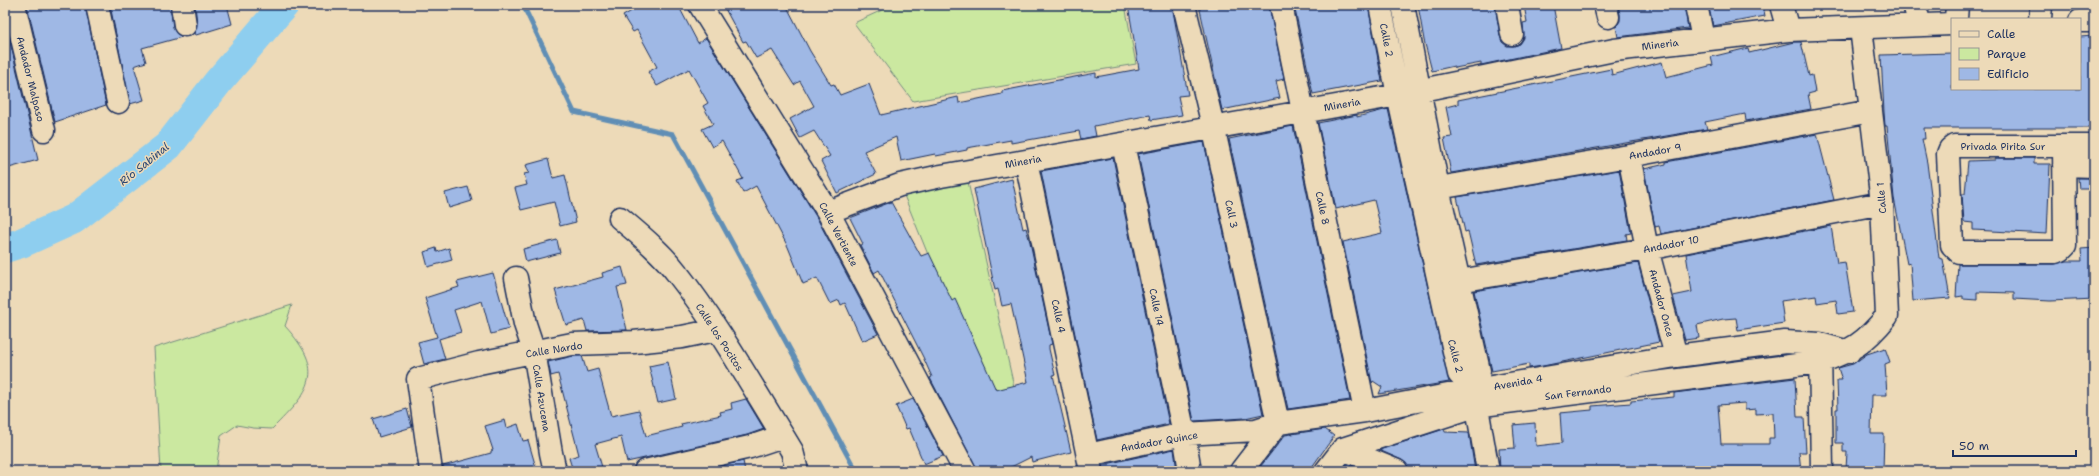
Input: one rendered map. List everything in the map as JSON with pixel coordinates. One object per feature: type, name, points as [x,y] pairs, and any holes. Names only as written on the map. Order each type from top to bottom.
[{"type":"street","name":"Andador Malpaso","points":[[14,5],[44,130]]},
{"type":"street","points":[[96,5],[118,102]]},
{"type":"street","name":"Calle Vertiente","points":[[700,5],[828,212],[965,471]]},
{"type":"street","name":"Call 3","points":[[1184,5],[1213,126],[1278,423]]},
{"type":"street","name":"Calle 8","points":[[1281,5],[1365,411]]},
{"type":"street","name":"Calle 2","points":[[1380,5],[1398,95],[1459,374],[1474,398]]},
{"type":"street","name":"Calle 2","points":[[1403,5],[1438,188],[1479,371],[1474,398]]},
{"type":"street","points":[[1507,5],[1512,34]]},
{"type":"street","points":[[1696,5],[1703,39]]},
{"type":"street","points":[[1780,5],[1788,30]]},
{"type":"street","points":[[1956,18],[1957,5]]},
{"type":"street","points":[[2040,18],[2041,5]]},
{"type":"street","name":"Mineria","points":[[828,212],[900,185],[941,176],[1123,144],[1213,126],[1398,95],[1614,50],[1788,30],[1861,28],[1917,15],[1951,24]]},
{"type":"street","points":[[2081,21],[2094,21]]},
{"type":"street","name":"Calle 1","points":[[1820,353],[1848,352],[1871,336],[1887,316],[1882,203],[1861,28]]},
{"type":"street","name":"Andador 9","points":[[1438,188],[1629,156],[1871,111]]},
{"type":"street","name":"Calle 14","points":[[1123,144],[1184,434],[1190,471]]},
{"type":"street","name":"Privada Pirita Sur","points":[[2064,156],[2065,246],[2061,250],[2055,252],[1959,252],[1952,245],[1948,154],[1950,149],[1954,146],[2064,156],[2094,166]]},
{"type":"street","name":"Privada Pirita Sur","points":[[2064,156],[2094,146]]},
{"type":"street","name":"Andador Once","points":[[1629,156],[1648,249],[1676,356]]},
{"type":"street","name":"Calle 4","points":[[1026,161],[1090,463]]},
{"type":"street","name":"Andador 10","points":[[1459,281],[1648,249],[1882,203]]},
{"type":"street","name":"Calle los Pocitos","points":[[620,218],[661,254],[677,272],[716,330],[783,436],[792,451],[798,471]]},
{"type":"street","name":"Calle Azucena","points":[[516,278],[525,324],[534,351],[555,471]]},
{"type":"street","name":"Calle Nardo","points":[[431,471],[418,379],[534,351],[572,344],[634,342],[682,337],[716,330]]},
{"type":"street","name":"Avenida 4","points":[[1278,423],[1474,398],[1676,356],[1785,342],[1820,353]]},
{"type":"street","points":[[1820,353],[1822,471]]},
{"type":"street","name":"San Fernando","points":[[1343,449],[1474,398],[1820,353]]},
{"type":"street","points":[[1474,398],[1488,471]]},
{"type":"street","points":[[1241,471],[1278,423]]},
{"type":"street","name":"Andador Quince","points":[[1090,463],[1184,434],[1256,430],[1278,423]]},
{"type":"street","points":[[646,471],[750,447],[783,436]]},
{"type":"street","points":[[1326,471],[1343,449],[1396,471]]},
{"type":"green space","points":[[893,5],[1125,5],[1136,64],[913,101],[854,23]]},
{"type":"green space","points":[[966,173],[1028,449],[1009,454],[901,188]]},
{"type":"green space","points":[[292,305],[285,326],[298,342],[306,356],[310,369],[309,380],[296,403],[272,429],[237,425],[221,436],[216,471],[161,471],[154,348]]},
{"type":"building","points":[[27,5],[85,5],[106,105],[55,122]]},
{"type":"building","points":[[110,5],[170,5],[173,27],[176,33],[182,37],[142,48],[146,62],[134,66],[144,100],[130,104]]},
{"type":"building","points":[[195,5],[227,5],[232,24],[196,35],[194,34],[197,24]]},
{"type":"building","points":[[642,5],[678,5],[698,43],[706,38],[817,218],[878,334],[862,341],[845,303],[841,305],[839,300],[830,304],[817,278],[803,284],[788,247],[756,186],[743,193],[737,181],[743,179],[722,141],[712,147],[702,129],[713,124],[703,106],[708,103],[689,69],[657,86],[648,72],[657,67],[637,30],[633,32],[623,16]]},
{"type":"building","points":[[723,5],[786,5],[810,51],[831,85],[834,84],[840,95],[869,84],[881,115],[958,97],[959,103],[1002,94],[1002,91],[1069,78],[1096,73],[1096,77],[1139,69],[1128,5],[1172,5],[1188,95],[1178,96],[1182,115],[1151,120],[1150,115],[1094,126],[1096,136],[1081,139],[1079,131],[1011,143],[1011,140],[967,148],[967,150],[936,156],[935,154],[901,161],[896,137],[864,151],[876,174],[837,193],[821,161],[830,156],[814,131],[800,138],[790,119],[814,106],[800,81],[794,85],[772,50],[756,58],[746,41],[743,42]]},
{"type":"building","points":[[1199,5],[1269,5],[1284,79],[1276,81],[1280,98],[1222,110]]},
{"type":"building","points":[[1294,5],[1368,5],[1382,81],[1313,94]]},
{"type":"building","points":[[1418,5],[1495,5],[1502,42],[1507,46],[1514,46],[1520,44],[1524,38],[1523,23],[1527,22],[1524,5],[1553,5],[1561,48],[1481,65],[1481,63],[1455,68],[1454,66],[1432,71],[1424,40]]},
{"type":"building","points":[[1618,5],[1684,5],[1688,28],[1618,37],[1616,27],[1620,21],[1620,14]]},
{"type":"building","points":[[1721,5],[1763,5],[1765,16],[1713,26],[1709,8]]},
{"type":"building","points":[[5,21],[38,160],[5,169]]},
{"type":"building","points":[[2094,36],[2094,128],[1924,128],[1925,139],[1922,139],[1927,163],[1939,258],[1943,259],[1950,298],[1913,301],[1910,263],[1907,264],[1894,198],[1887,126],[1885,126],[1881,55],[1951,53],[1951,90],[2081,90],[2081,37]]},
{"type":"building","points":[[1794,42],[1801,42],[1809,76],[1812,75],[1815,92],[1808,94],[1811,109],[1746,121],[1745,114],[1705,122],[1707,129],[1451,173],[1444,138],[1452,137],[1446,107],[1458,104],[1458,100],[1611,69],[1612,75],[1662,62],[1666,77],[1713,65],[1711,57],[1748,48],[1749,53]]},
{"type":"building","points":[[1388,109],[1449,382],[1379,394],[1382,387],[1373,381],[1372,383],[1343,242],[1382,233],[1374,200],[1336,209],[1318,123],[1357,115],[1357,117]]},
{"type":"building","points":[[1293,126],[1350,400],[1288,409],[1229,139]]},
{"type":"building","points":[[1817,134],[1834,200],[1661,234],[1659,226],[1655,227],[1644,169],[1666,164],[1666,162]]},
{"type":"building","points":[[1204,142],[1263,414],[1245,418],[1194,421],[1138,154]]},
{"type":"building","points":[[1113,158],[1169,424],[1097,440],[1041,171]]},
{"type":"building","points":[[1996,158],[2034,158],[2034,164],[2050,164],[2047,234],[1973,230],[1973,223],[1964,222],[1962,194],[1965,194],[1968,161],[1995,160]]},
{"type":"building","points":[[548,159],[553,178],[565,175],[576,222],[560,226],[554,202],[521,210],[515,188],[527,185],[524,174],[529,173],[526,165]]},
{"type":"building","points":[[1619,170],[1631,233],[1626,234],[1627,240],[1476,265],[1468,231],[1465,232],[1457,197]]},
{"type":"building","points":[[2078,178],[2094,178],[2094,189],[2079,189]]},
{"type":"building","points":[[1012,179],[1023,229],[1026,228],[1030,242],[1052,344],[1049,345],[1049,349],[1055,375],[1053,375],[1071,452],[1032,462],[1031,457],[1003,471],[978,471],[930,378],[932,377],[923,357],[879,270],[874,273],[860,245],[863,244],[850,218],[891,202],[921,256],[929,253],[952,301],[955,299],[996,390],[1028,382],[1011,304],[1002,306],[998,289],[995,290],[974,189]]},
{"type":"building","points":[[468,187],[472,201],[449,208],[445,193]]},
{"type":"building","points":[[1831,226],[1837,263],[1845,262],[1853,312],[1838,314],[1836,300],[1817,303],[1816,296],[1781,301],[1784,323],[1738,330],[1736,318],[1723,319],[1697,325],[1699,338],[1685,340],[1673,296],[1692,292],[1686,254]]},
{"type":"building","points":[[557,240],[560,253],[526,262],[523,249]]},
{"type":"building","points":[[436,248],[437,252],[449,248],[452,260],[428,267],[424,252]]},
{"type":"building","points":[[2094,248],[2094,299],[2050,301],[2014,299],[2014,293],[1977,292],[1977,300],[1963,299],[1963,296],[1956,297],[1958,264],[2055,264],[2067,261],[2082,261],[2081,249]]},
{"type":"building","points":[[1638,263],[1659,342],[1543,366],[1529,368],[1529,364],[1492,371],[1474,291]]},
{"type":"building","points":[[622,267],[627,285],[617,287],[627,330],[587,331],[584,320],[566,325],[555,290],[603,277],[602,273]]},
{"type":"building","points":[[493,273],[509,329],[491,334],[482,301],[454,310],[461,332],[439,339],[445,359],[424,364],[418,342],[437,337],[425,298],[459,287],[457,282]]},
{"type":"building","points":[[1885,348],[1890,362],[1885,364],[1887,395],[1872,395],[1871,434],[1884,434],[1883,471],[1846,469],[1847,452],[1843,452],[1843,443],[1836,443],[1836,409],[1838,409],[1837,380],[1842,380],[1838,368],[1853,364],[1867,354]]},
{"type":"building","points":[[573,356],[582,356],[587,372],[598,369],[611,416],[639,410],[646,436],[682,427],[681,424],[721,415],[720,412],[732,409],[731,403],[746,399],[764,429],[747,435],[627,462],[621,437],[595,444],[602,467],[587,471],[573,471],[569,458],[579,455],[558,374],[551,376],[548,362]]},
{"type":"building","points":[[668,362],[676,399],[658,403],[649,366]]},
{"type":"building","points":[[1795,378],[1797,417],[1804,417],[1806,452],[1799,452],[1801,471],[1500,471],[1499,449],[1515,448],[1513,425],[1535,423],[1536,446],[1562,443],[1560,413],[1592,410],[1592,406],[1631,403],[1631,401],[1674,397],[1674,393]],"holes":[[[1745,403],[1745,410],[1756,409],[1756,414],[1773,413],[1774,438],[1769,438],[1769,444],[1721,444],[1718,405]]]},
{"type":"building","points":[[913,399],[943,456],[924,464],[909,428],[906,429],[896,406]]},
{"type":"building","points":[[407,409],[412,427],[379,437],[373,419]]},
{"type":"building","points":[[505,420],[507,428],[518,424],[523,441],[528,440],[537,471],[443,471],[443,466],[491,453],[493,450],[485,426]]},
{"type":"building","points":[[1325,429],[1334,436],[1309,471],[1257,471],[1285,435]]},
{"type":"building","points":[[1444,429],[1445,432],[1469,433],[1475,471],[1412,471],[1402,460],[1379,450]]},
{"type":"building","points":[[1174,449],[1177,471],[1103,471],[1102,465]]},
{"type":"building","points":[[743,461],[745,471],[723,471],[722,466]]},
{"type":"building","points":[[1347,464],[1364,471],[1342,471]]},
{"type":"waterway","name":"Río Sabinal","points":[[5,248],[21,243],[74,219],[168,146],[218,82],[284,5]]},
{"type":"waterway","points":[[523,5],[574,112],[673,134],[856,471]]}]
